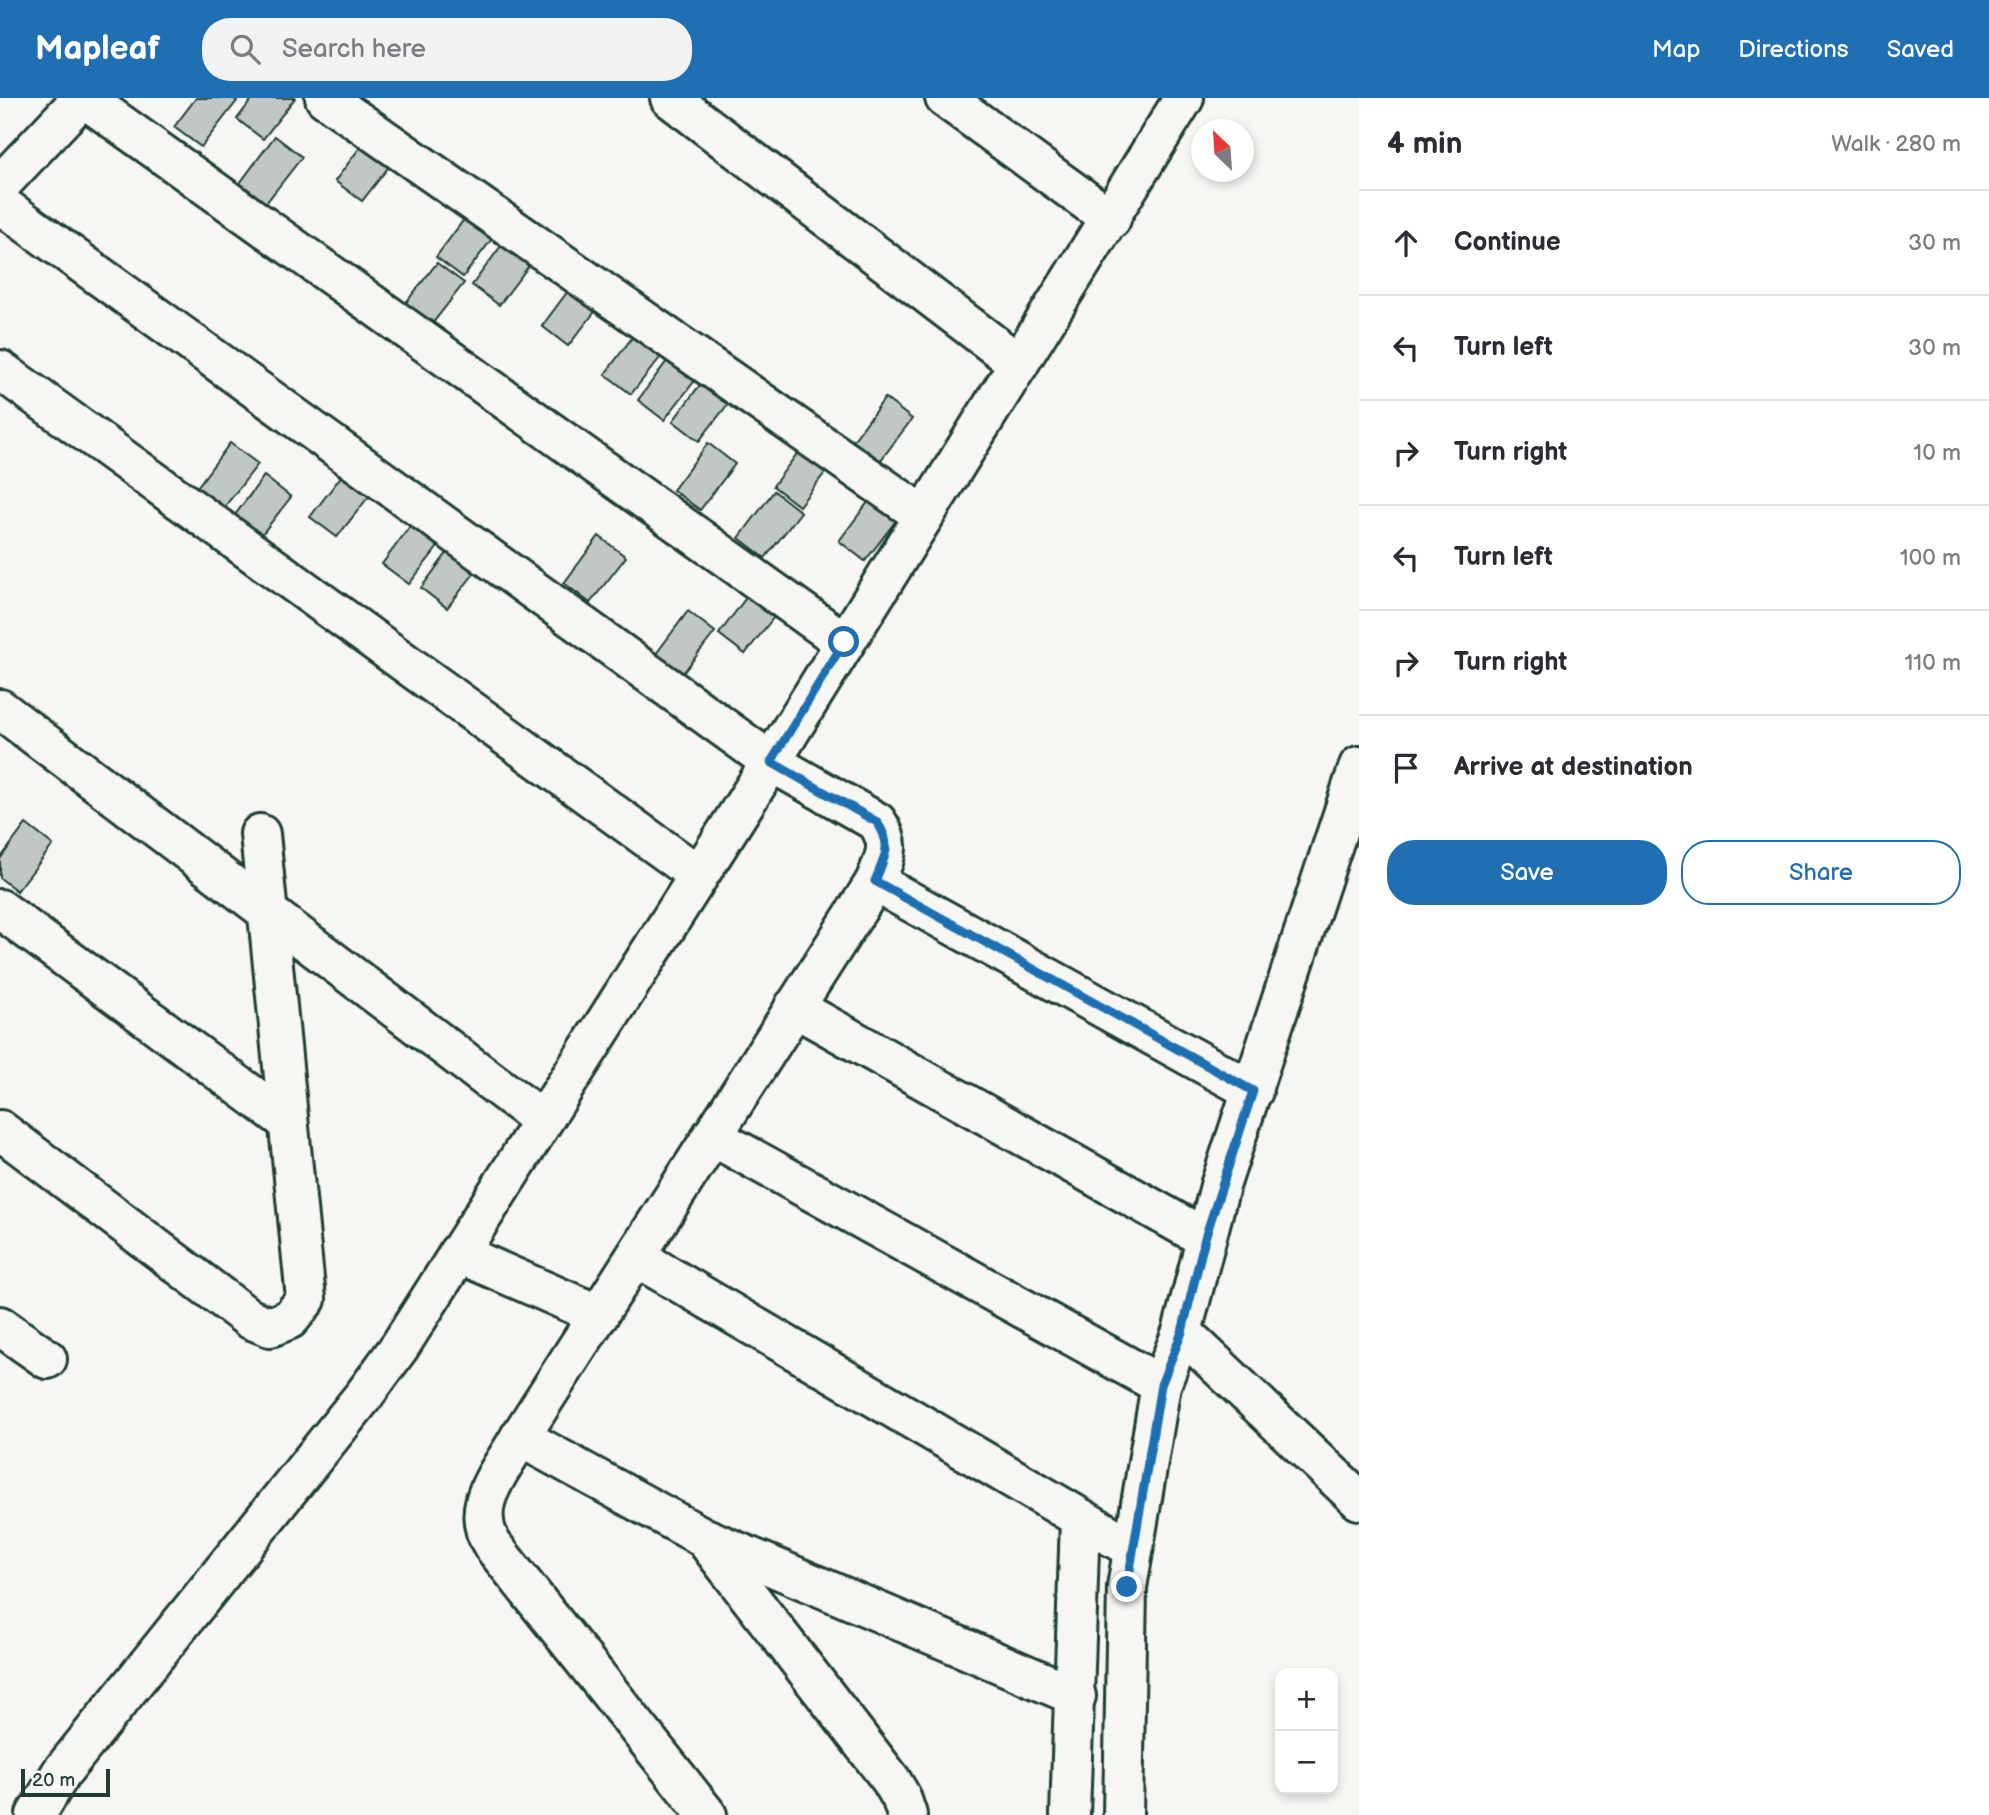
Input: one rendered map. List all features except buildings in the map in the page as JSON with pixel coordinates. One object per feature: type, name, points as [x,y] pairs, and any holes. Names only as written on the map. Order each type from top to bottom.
[{"type":"street","points":[[0,186],[83,98],[844,642]]},
{"type":"street","points":[[325,98],[923,516]]},
{"type":"street","points":[[670,98],[1019,364]]},
{"type":"street","points":[[945,98],[1111,219]]},
{"type":"street","points":[[36,1815],[61,1773],[365,1394],[400,1346],[697,874],[771,762],[1184,98]]},
{"type":"street","points":[[0,204],[771,762],[877,822],[887,837],[886,853],[875,881],[520,1437],[482,1506],[481,1523],[486,1535],[706,1815]]},
{"type":"street","points":[[0,370],[697,874]]},
{"type":"street","points":[[0,709],[542,1120]]},
{"type":"street","points":[[1123,1815],[1127,1587],[1161,1385],[1182,1332],[1205,1238],[1359,766]]},
{"type":"street","points":[[0,1130],[250,1319],[271,1327],[290,1320],[306,1299],[260,834]]},
{"type":"street","points":[[875,881],[1253,1091]]},
{"type":"street","points":[[0,909],[288,1122]]},
{"type":"street","points":[[794,1007],[1205,1238]]},
{"type":"street","points":[[712,1136],[1161,1385]]},
{"type":"street","points":[[458,1253],[599,1315]]},
{"type":"street","points":[[636,1257],[1133,1549]]},
{"type":"street","points":[[0,1326],[47,1359]]},
{"type":"street","points":[[1182,1332],[1359,1500]]},
{"type":"street","points":[[520,1437],[703,1537],[1076,1696]]},
{"type":"street","points":[[1070,1815],[1080,1520]]},
{"type":"street","points":[[703,1537],[891,1780],[907,1815]]},
{"type":"route","points":[[844,642],[771,762],[877,822],[887,837],[886,853],[875,881],[1253,1091],[1220,1186],[1182,1332],[1161,1385],[1142,1483],[1127,1587]]}]
